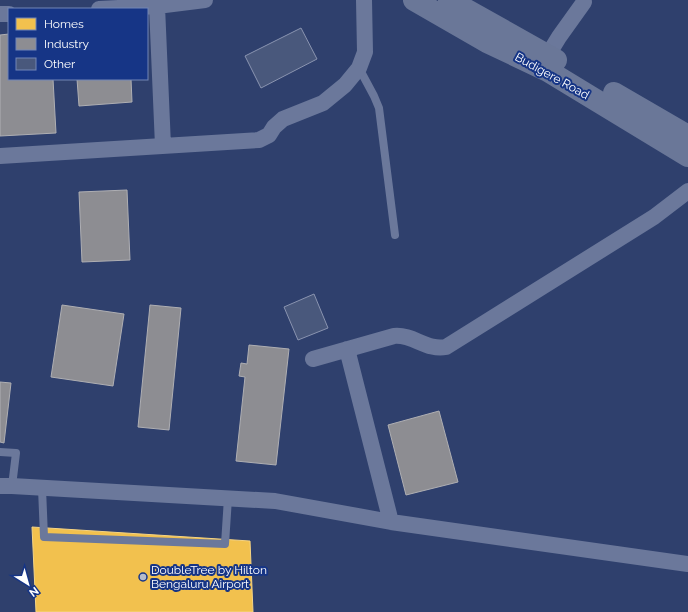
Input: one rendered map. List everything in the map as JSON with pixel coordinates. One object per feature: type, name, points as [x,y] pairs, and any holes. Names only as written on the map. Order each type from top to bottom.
[{"type":"main road","name":"Budigere Road","points":[[414,0],[487,42],[548,70],[688,156]]},
{"type":"main road","name":"Budigere Road","points":[[449,0],[688,136]]},
{"type":"street","points":[[118,8],[157,6],[205,0]]},
{"type":"street","points":[[0,156],[259,140],[269,135],[274,127],[283,119],[323,102],[345,85],[359,68],[365,52],[364,0]]},
{"type":"street","points":[[548,55],[584,2]]},
{"type":"street","points":[[157,6],[163,146]]},
{"type":"street","points":[[313,358],[398,335],[439,349],[446,347],[654,217],[688,191]]},
{"type":"street","points":[[347,349],[391,522]]},
{"type":"street","points":[[6,486],[275,501],[391,522],[688,564]]},
{"type":"lane","points":[[359,68],[379,108],[395,235]]},
{"type":"lane","points":[[0,452],[16,453],[6,486]]},
{"type":"lane","points":[[42,488],[44,537],[225,544],[228,498]]},
{"type":"building: Homes","name":"DoubleTree by Hilton Bengaluru Airport","points":[[32,527],[250,541],[253,612],[36,612]]},
{"type":"building: Industry","points":[[8,34],[8,80],[53,80],[56,133],[0,136],[0,35]]},
{"type":"building: Industry","points":[[77,80],[131,80],[132,102],[79,106]]},
{"type":"building: Industry","points":[[127,190],[130,260],[82,262],[79,192]]},
{"type":"building: Industry","points":[[62,305],[124,314],[113,386],[51,377]]},
{"type":"building: Industry","points":[[150,305],[181,308],[169,430],[138,427]]},
{"type":"building: Industry","points":[[249,345],[289,349],[276,465],[236,461],[245,377],[239,376],[241,363],[247,364]]},
{"type":"building: Industry","points":[[0,382],[11,383],[4,443],[0,442]]},
{"type":"building: Industry","points":[[439,411],[458,482],[406,495],[388,425]]},
{"type":"building: Other","points":[[301,28],[317,59],[261,88],[245,56]]},
{"type":"building: Other","points":[[314,294],[328,328],[298,340],[284,307]]},
{"type":"place","name":"DoubleTree by Hilton Bengaluru Airport","points":[[143,577]]}]
